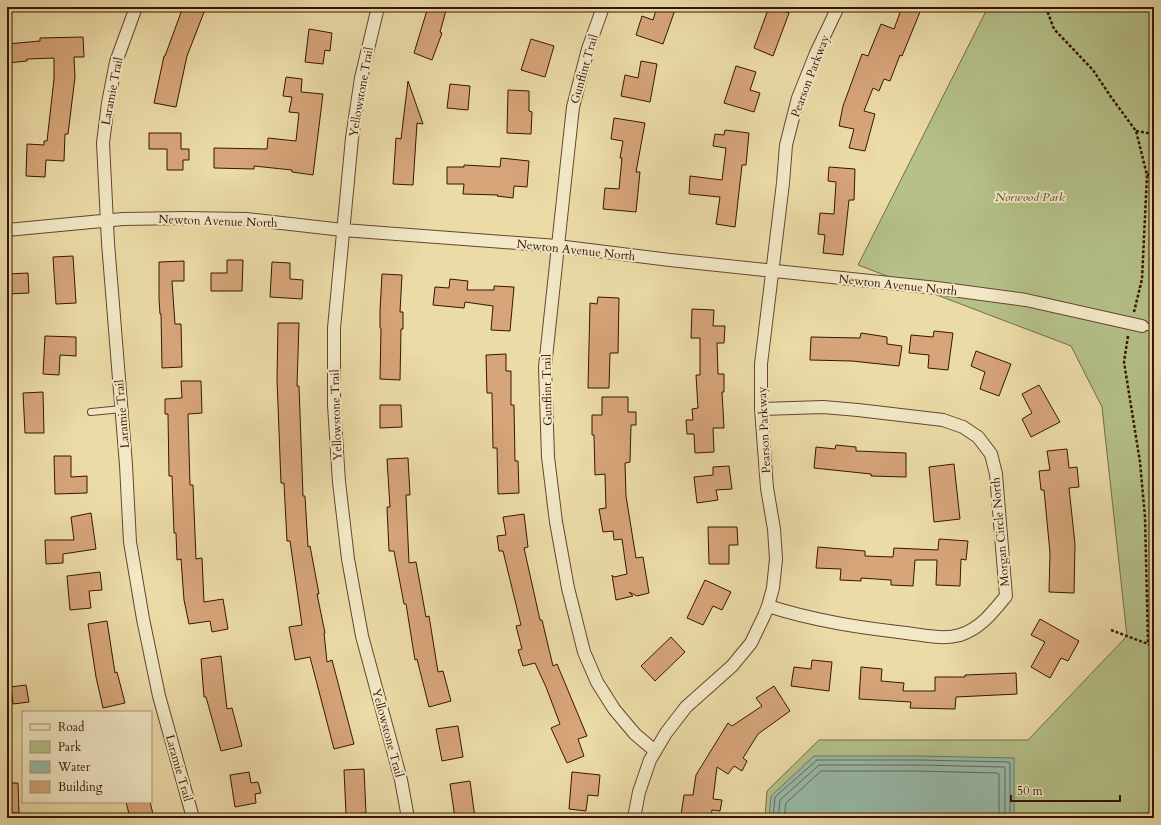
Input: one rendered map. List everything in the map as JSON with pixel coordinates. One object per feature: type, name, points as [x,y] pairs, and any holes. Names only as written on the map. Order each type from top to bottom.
[{"type":"street","name":"Laramie Trail","points":[[136,7],[116,62],[108,103],[103,143],[106,220],[122,410],[130,542],[143,619],[159,696],[193,818]]},
{"type":"street","name":"Yellowstone Trail","points":[[378,7],[361,78],[352,138],[334,328],[334,405],[339,482],[348,559],[362,636],[401,780],[408,818]]},
{"type":"street","name":"Gunflint Trail","points":[[603,7],[588,49],[573,107],[545,367],[548,457],[556,522],[568,588],[584,652],[596,682],[614,709],[635,734],[655,751]]},
{"type":"street","name":"Pearson Parkway","points":[[634,818],[639,792],[655,751],[666,733],[686,707],[732,666],[751,643],[768,606],[773,588],[776,559],[774,529],[767,488],[761,409],[761,364],[771,271],[783,183],[786,145],[798,98],[816,53],[838,7]]},
{"type":"street","name":"Newton Avenue North","points":[[7,230],[106,220],[185,218],[246,219],[343,230],[557,246],[771,271],[937,288],[1026,300],[1142,326]]},
{"type":"street","name":"Morgan Circle North","points":[[761,409],[823,407],[943,420],[963,427],[978,437],[990,454],[996,474],[1006,596],[992,614],[978,627],[960,635],[941,637],[830,623],[768,606]]},
{"type":"lane","points":[[91,412],[122,410]]},
{"type":"path","points":[[1048,7],[1048,13],[1054,29],[1093,70],[1136,131],[1147,175],[1142,279],[1142,326],[1125,350],[1124,362],[1140,462],[1145,516],[1148,644]]},
{"type":"path","points":[[1136,131],[1154,134]]},
{"type":"path","points":[[1147,175],[1154,174]]},
{"type":"path","points":[[1112,630],[1154,646]]},
{"type":"green space","name":"Norwood Park","points":[[988,7],[1154,7],[1154,818],[765,818],[767,791],[819,740],[1028,740],[1127,636],[1102,407],[1071,346],[858,265]]},
{"type":"water","points":[[814,756],[1014,758],[1014,818],[769,818],[771,796]]},
{"type":"building","points":[[183,7],[206,7],[187,56],[176,107],[154,103],[164,56]]},
{"type":"building","points":[[428,7],[447,7],[440,32],[442,33],[432,60],[414,53]]},
{"type":"building","points":[[657,7],[676,7],[663,44],[636,35],[642,16],[653,20]]},
{"type":"building","points":[[769,7],[789,13],[773,56],[754,48]]},
{"type":"building","points":[[902,7],[922,7],[890,81],[884,79],[879,91],[873,88],[864,111],[875,114],[865,151],[849,148],[854,129],[839,126],[843,106],[862,54],[868,56],[881,24],[894,29]]},
{"type":"building","points":[[309,29],[332,33],[330,51],[325,50],[323,64],[305,62]]},
{"type":"building","points":[[83,37],[84,57],[74,57],[75,77],[68,134],[65,134],[64,161],[46,160],[45,177],[26,176],[27,144],[44,145],[44,141],[47,141],[54,79],[54,58],[27,59],[27,61],[7,63],[7,44],[40,41],[40,38]]},
{"type":"building","points":[[531,39],[554,46],[545,77],[521,70]]},
{"type":"building","points":[[641,61],[657,64],[650,102],[621,96],[625,75],[638,78]]},
{"type":"building","points":[[736,66],[756,72],[750,90],[760,93],[754,112],[724,103]]},
{"type":"building","points":[[286,77],[302,79],[301,92],[323,94],[313,175],[292,172],[292,170],[254,166],[254,169],[214,168],[214,148],[267,149],[268,138],[296,141],[299,113],[289,112],[292,97],[283,96]]},
{"type":"building","points":[[408,81],[423,124],[417,123],[413,185],[393,184],[396,138],[401,139]]},
{"type":"building","points":[[450,84],[470,86],[468,110],[447,108]]},
{"type":"building","points":[[508,90],[529,91],[529,111],[532,112],[531,134],[507,133]]},
{"type":"building","points":[[614,118],[645,123],[636,172],[640,172],[636,212],[603,209],[605,188],[619,189],[622,158],[620,158],[623,141],[611,139]]},
{"type":"building","points":[[725,130],[749,133],[746,165],[742,165],[735,227],[716,224],[720,197],[689,194],[690,176],[722,180],[726,148],[713,146],[715,134],[724,135]]},
{"type":"building","points":[[149,133],[181,133],[181,149],[189,149],[189,160],[183,160],[183,170],[167,170],[167,149],[149,149]]},
{"type":"building","points":[[501,158],[529,161],[527,187],[514,186],[513,198],[497,196],[498,195],[463,194],[464,184],[447,184],[447,167],[464,167],[464,165],[500,167]]},
{"type":"building","points":[[829,167],[855,169],[854,200],[849,200],[843,255],[823,253],[825,235],[818,234],[820,213],[834,214],[836,182],[828,181]]},
{"type":"building","points":[[73,256],[76,303],[56,304],[53,257]]},
{"type":"building","points":[[227,260],[243,260],[242,291],[211,291],[211,273],[227,273]]},
{"type":"building","points":[[184,261],[184,281],[172,281],[175,324],[181,324],[182,367],[162,368],[159,262]]},
{"type":"building","points":[[272,262],[290,263],[290,279],[303,280],[302,299],[270,297]]},
{"type":"building","points":[[28,273],[29,293],[7,294],[7,274]]},
{"type":"building","points":[[382,274],[402,275],[400,312],[403,312],[403,329],[401,329],[400,380],[380,379],[380,311]]},
{"type":"building","points":[[450,279],[468,281],[467,290],[494,290],[494,286],[514,287],[510,331],[491,330],[493,306],[465,302],[464,308],[433,305],[435,287],[449,288]]},
{"type":"building","points":[[598,297],[619,298],[618,353],[610,353],[609,388],[588,388],[590,303],[597,304]]},
{"type":"building","points":[[692,309],[714,310],[713,326],[725,326],[724,343],[717,343],[718,374],[724,374],[724,392],[722,392],[724,428],[713,428],[714,452],[695,453],[694,434],[687,434],[686,420],[693,420],[692,409],[698,408],[696,375],[700,375],[700,338],[691,338]]},
{"type":"building","points":[[278,323],[299,323],[297,386],[299,386],[303,496],[305,496],[308,547],[310,546],[319,594],[317,594],[325,633],[327,662],[332,660],[354,744],[334,749],[310,657],[295,660],[289,627],[302,625],[290,541],[287,541],[284,483],[281,483],[277,379]]},
{"type":"building","points":[[934,331],[953,333],[948,370],[928,368],[929,355],[909,353],[911,335],[933,337]]},
{"type":"building","points":[[861,333],[887,337],[887,344],[902,346],[899,366],[852,361],[810,360],[811,337],[860,338]]},
{"type":"building","points":[[45,336],[76,337],[76,356],[60,355],[59,375],[43,374]]},
{"type":"building","points":[[976,351],[1011,364],[999,396],[980,389],[985,372],[971,366]]},
{"type":"building","points":[[506,354],[506,371],[511,371],[511,405],[514,405],[515,461],[518,461],[519,493],[498,494],[497,448],[493,448],[492,393],[487,393],[486,355]]},
{"type":"building","points":[[181,381],[201,381],[202,413],[188,414],[190,485],[193,485],[196,559],[202,558],[204,602],[223,599],[228,629],[212,632],[210,621],[189,624],[184,600],[181,559],[177,560],[176,533],[174,533],[172,476],[169,476],[168,414],[165,414],[165,399],[182,398]]},
{"type":"building","points":[[1039,385],[1060,422],[1031,437],[1022,419],[1032,413],[1022,394]]},
{"type":"building","points":[[43,392],[44,433],[25,433],[23,393]]},
{"type":"building","points":[[602,397],[628,397],[628,412],[636,412],[636,425],[631,425],[630,462],[625,463],[626,496],[636,558],[643,557],[649,593],[637,596],[629,592],[633,596],[616,600],[612,575],[614,577],[627,574],[622,539],[614,540],[613,531],[603,532],[599,509],[606,508],[605,474],[595,475],[592,415],[602,415]]},
{"type":"building","points":[[380,405],[401,405],[402,427],[380,428]]},
{"type":"building","points":[[836,445],[856,447],[856,451],[906,453],[906,477],[871,476],[871,474],[814,468],[816,447],[835,449]]},
{"type":"building","points":[[1067,449],[1069,468],[1077,467],[1079,487],[1069,488],[1075,544],[1074,593],[1049,592],[1050,553],[1044,490],[1041,490],[1039,471],[1050,470],[1047,451]]},
{"type":"building","points":[[54,456],[71,456],[71,477],[87,476],[87,493],[55,494]]},
{"type":"building","points":[[408,458],[410,495],[406,495],[409,563],[416,562],[426,617],[429,616],[438,672],[443,671],[451,701],[429,707],[417,659],[415,660],[406,604],[404,604],[394,551],[389,551],[387,507],[390,507],[387,459]]},
{"type":"building","points":[[954,464],[960,519],[934,522],[929,467]]},
{"type":"building","points":[[729,466],[732,489],[716,490],[718,500],[697,503],[694,477],[713,475],[713,467]]},
{"type":"building","points":[[91,513],[96,549],[63,554],[63,563],[46,564],[45,540],[74,540],[71,517]]},
{"type":"building","points":[[524,514],[528,547],[524,548],[540,620],[542,620],[553,666],[557,664],[587,736],[578,739],[584,756],[567,763],[551,728],[560,724],[546,687],[535,663],[523,666],[518,650],[522,649],[516,626],[521,625],[503,551],[499,551],[497,536],[506,535],[503,517]]},
{"type":"building","points":[[708,527],[737,527],[738,545],[729,545],[729,564],[709,564]]},
{"type":"building","points":[[939,539],[968,541],[966,560],[961,559],[960,586],[936,585],[937,560],[915,560],[913,586],[891,585],[891,580],[861,578],[861,581],[840,580],[841,569],[816,568],[818,547],[865,551],[865,556],[893,557],[894,548],[938,550]]},
{"type":"building","points":[[100,572],[102,590],[89,591],[91,608],[70,610],[67,576]]},
{"type":"building","points":[[705,580],[731,592],[722,610],[713,606],[703,625],[687,618]]},
{"type":"building","points":[[1040,619],[1079,641],[1068,661],[1061,658],[1050,678],[1031,667],[1045,642],[1031,635]]},
{"type":"building","points":[[107,621],[115,673],[117,672],[125,703],[103,708],[96,677],[88,624]]},
{"type":"building","points":[[671,637],[685,652],[655,681],[641,666]]},
{"type":"building","points":[[221,656],[227,709],[232,708],[242,746],[221,751],[206,697],[204,697],[201,659]]},
{"type":"building","points":[[812,660],[832,662],[829,691],[791,686],[794,667],[811,669]]},
{"type":"building","points":[[861,667],[882,669],[881,681],[904,683],[903,691],[935,691],[935,677],[965,677],[965,675],[1016,673],[1017,694],[956,697],[955,709],[910,708],[911,702],[859,699]]},
{"type":"building","points":[[26,685],[29,702],[13,704],[11,687]]},
{"type":"building","points":[[774,686],[790,711],[758,734],[743,758],[747,761],[742,771],[734,766],[728,774],[717,767],[713,799],[722,800],[720,811],[712,810],[711,818],[681,815],[684,795],[693,795],[696,775],[728,723],[732,726],[762,706],[756,698]]},
{"type":"building","points":[[458,726],[463,757],[442,761],[436,729]]},
{"type":"building","points":[[364,769],[366,813],[346,814],[344,770]]},
{"type":"building","points":[[249,772],[251,783],[258,782],[261,793],[255,794],[256,803],[235,807],[230,775]]},
{"type":"building","points":[[572,772],[600,775],[598,796],[588,795],[586,811],[569,809]]},
{"type":"building","points":[[470,781],[475,818],[455,818],[450,784]]},
{"type":"building","points":[[7,783],[18,783],[19,813],[7,813]]},
{"type":"building","points":[[126,803],[150,803],[154,818],[130,818]]}]
